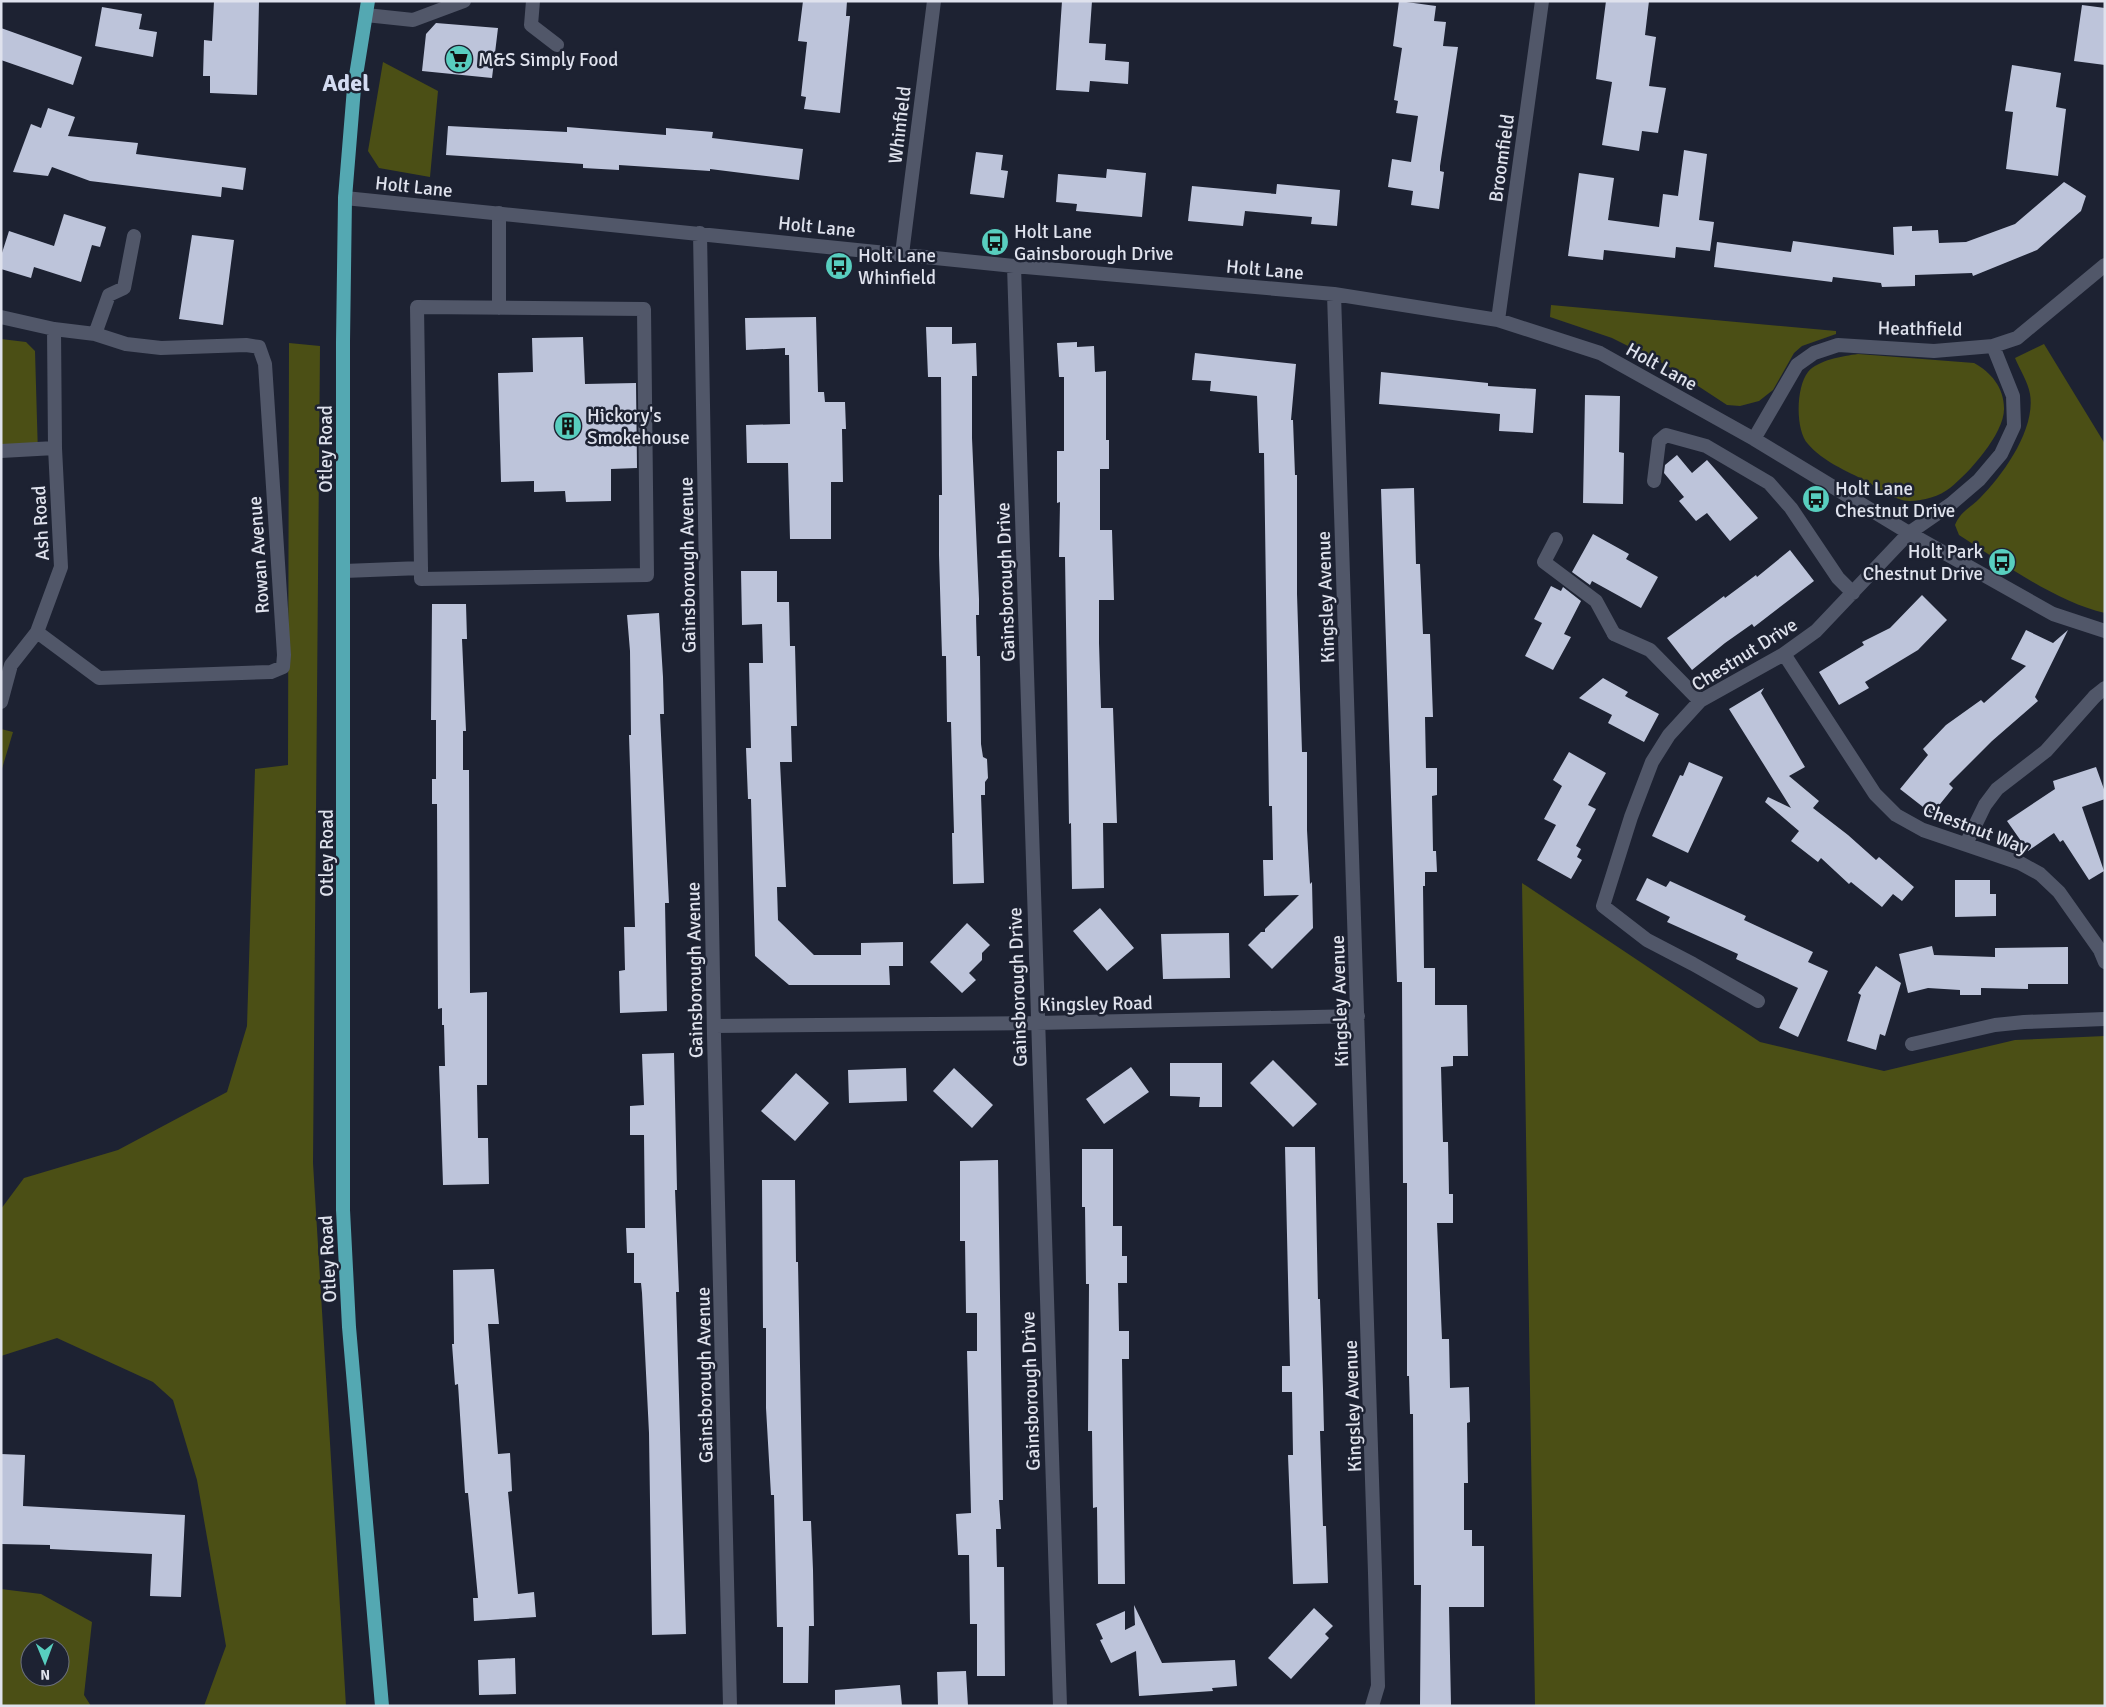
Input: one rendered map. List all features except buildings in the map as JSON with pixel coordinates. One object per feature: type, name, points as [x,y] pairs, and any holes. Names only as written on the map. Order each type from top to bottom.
[{"type":"highway","name":"Otley Road","points":[[367,8],[354,88],[346,198],[343,342],[343,1210],[349,1328],[382,1706]]},
{"type":"street","points":[[367,8],[413,20],[464,1]]},
{"type":"street","points":[[533,1],[531,25],[557,45]]},
{"type":"street","name":"Whinfield","points":[[902,254],[934,1]]},
{"type":"street","name":"Broomfield","points":[[1498,320],[1542,1]]},
{"type":"street","name":"Holt Lane","points":[[346,198],[700,232],[1014,266],[1334,294],[1498,320],[1600,353],[1754,439],[1909,533],[2052,614],[2105,631]]},
{"type":"street","points":[[499,213],[499,308]]},
{"type":"street","name":"Gainsborough Avenue","points":[[700,232],[714,1026],[730,1706]]},
{"type":"street","points":[[1,317],[54,329],[95,334],[109,295],[124,288],[134,236]]},
{"type":"street","name":"Heathfield","points":[[1754,439],[1797,365],[1814,353],[1838,346],[1934,351],[1993,346],[2017,338],[2105,265]]},
{"type":"street","name":"Gainsborough Drive","points":[[1014,266],[1060,1706]]},
{"type":"street","name":"Kingsley Avenue","points":[[1334,294],[1378,1686],[1372,1706]]},
{"type":"street","points":[[417,308],[644,309],[647,575],[421,579],[421,568],[417,308]]},
{"type":"street","name":"Ash Road","points":[[1,702],[6,664],[37,632],[61,567],[55,448],[54,329]]},
{"type":"street","name":"Rowan Avenue","points":[[37,632],[100,678],[271,672],[283,667],[284,655],[265,364],[258,347],[246,345],[161,348],[126,344],[95,334]]},
{"type":"street","name":"Chestnut Drive","points":[[1758,1001],[1647,940],[1602,906],[1631,817],[1652,762],[1669,734],[1700,701],[1784,654],[1816,631],[1909,533],[1951,504],[1979,480],[2001,454],[2014,426],[2013,396],[1993,346]]},
{"type":"street","points":[[1654,481],[1659,441],[1666,435],[1706,446],[1769,483],[1790,508],[1838,578],[1853,593]]},
{"type":"street","points":[[1,451],[55,448]]},
{"type":"street","points":[[1556,539],[1544,562],[1596,601],[1614,634],[1650,650],[1700,701]]},
{"type":"street","points":[[344,571],[421,568]]},
{"type":"street","name":"Chestnut Way","points":[[1784,654],[1874,794],[1896,815],[1923,830],[2020,863],[2040,874],[2059,892],[2100,950],[2105,962]]},
{"type":"street","points":[[1966,844],[1985,805],[1997,789],[2046,751],[2100,692]]},
{"type":"street","name":"Kingsley Road","points":[[714,1026],[1037,1023],[1358,1016]]},
{"type":"street","points":[[1912,1044],[2005,1024],[2105,1019]]},
{"type":"green space","points":[[383,62],[438,91],[430,177],[379,168],[368,151]]},
{"type":"green space","points":[[1551,305],[1836,331],[1836,334],[1802,346],[1794,353],[1773,390],[1759,401],[1740,406],[1727,405],[1666,365],[1612,338],[1550,317]]},
{"type":"green space","points":[[1,339],[26,342],[35,351],[38,455],[1,457]]},
{"type":"green space","points":[[289,343],[320,346],[313,1163],[346,1706],[204,1706],[226,1646],[197,1480],[173,1400],[153,1382],[57,1338],[1,1356],[1,1209],[24,1178],[118,1150],[227,1092],[247,1026],[255,769],[288,765]]},
{"type":"green space","points":[[2044,344],[2105,444],[2105,613],[2067,600],[2029,580],[1959,535],[1955,525],[1962,513],[1980,498],[2008,464],[2023,436],[2031,408],[2030,394],[2026,380],[2015,358]]},
{"type":"green space","points":[[1858,354],[1974,363],[1986,371],[1999,387],[2004,408],[1999,429],[1976,463],[1946,491],[1931,498],[1920,500],[1898,499],[1827,461],[1804,438],[1799,419],[1799,398],[1808,372],[1818,364],[1838,357]]},
{"type":"green space","points":[[1,729],[13,732],[1,772]]},
{"type":"green space","points":[[1522,883],[1760,1042],[1884,1071],[2015,1040],[2105,1036],[2105,1706],[1535,1706]]},
{"type":"green space","points":[[1,1589],[41,1594],[92,1622],[84,1695],[91,1706],[1,1706]]},
{"type":"place","name":"M&S Simply Food","points":[[459,59]]},
{"type":"place","name":"Holt Lane Gainsborough Drive","points":[[995,242]]},
{"type":"place","name":"Holt Lane Whinfield","points":[[839,266]]},
{"type":"place","name":"Hickory's Smokehouse","points":[[568,426]]},
{"type":"place","name":"Holt Lane Chestnut Drive","points":[[1816,499]]},
{"type":"place","name":"Holt Park Chestnut Drive","points":[[2002,562]]},
{"type":"district","name":"Adel","points":[[346,83]]}]
